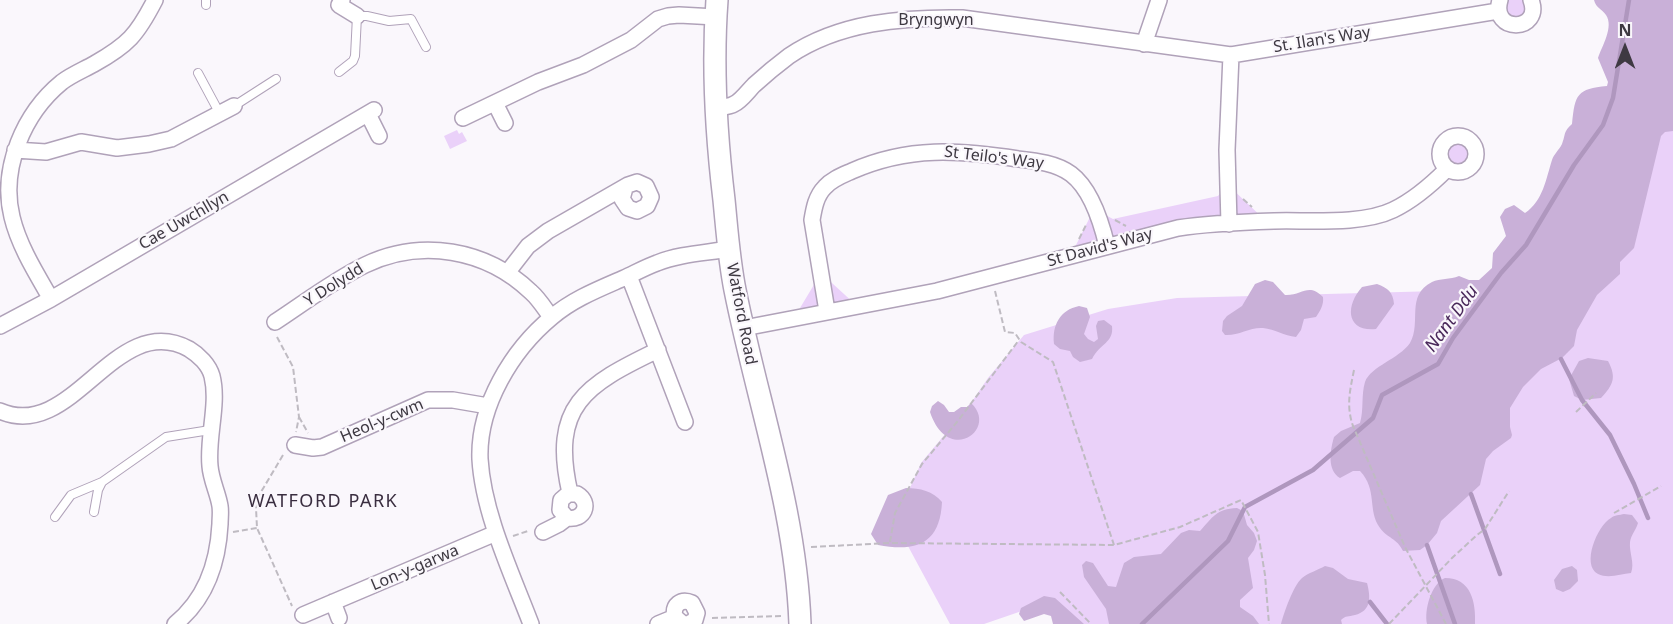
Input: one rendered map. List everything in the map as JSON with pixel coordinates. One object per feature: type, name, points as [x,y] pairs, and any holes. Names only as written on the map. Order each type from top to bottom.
[{"type":"street","points":[[51,299],[6,219],[15,150],[23,131],[42,100],[63,80],[116,52],[140,30],[155,0]]},
{"type":"street","points":[[1144,44],[1158,0]]},
{"type":"street","name":"St. Ilan's Way","points":[[1144,44],[1231,55],[1499,5],[1503,21],[1519,25],[1532,15],[1531,0]]},
{"type":"street","points":[[340,2],[357,16]]},
{"type":"street","points":[[463,118],[621,45],[658,19],[716,9]]},
{"type":"street","name":"Watford Road","points":[[716,9],[714,70],[716,108],[729,249],[735,289],[754,379],[768,429],[792,548],[800,620]]},
{"type":"street","name":"Bryngwyn","points":[[716,108],[733,105],[766,73],[824,37],[888,21],[922,17],[962,18],[1144,44]]},
{"type":"street","points":[[1229,224],[1227,150],[1231,55]]},
{"type":"street","points":[[495,103],[505,123]]},
{"type":"street","points":[[15,150],[46,152],[81,142],[117,148],[149,144],[171,139],[227,110]]},
{"type":"street","name":"Cae Uwchllyn","points":[[0,326],[51,299],[371,112],[380,136]]},
{"type":"street","name":"St Teilo's Way","points":[[827,311],[814,240],[812,220],[814,206],[826,186],[838,177],[890,158],[948,150],[1055,165],[1080,181],[1088,194],[1107,246]]},
{"type":"street","name":"St David's Way","points":[[744,328],[937,291],[1178,228],[1366,217],[1391,211],[1410,201],[1447,169]]},
{"type":"street","points":[[507,273],[528,246],[548,231],[625,188]]},
{"type":"street","name":"Y Dolydd","points":[[275,322],[365,265],[402,252],[444,249],[473,257],[507,273],[532,293],[551,317]]},
{"type":"street","points":[[531,624],[498,537],[488,504],[480,459],[482,427],[488,406],[502,376],[551,317],[580,297],[658,262],[729,249]]},
{"type":"street","points":[[629,276],[685,422]]},
{"type":"street","points":[[0,411],[11,415],[34,415],[60,404],[126,352],[144,343],[162,341],[180,344],[193,351],[206,363],[214,390],[210,430],[210,468],[220,507],[218,550],[212,572],[198,599],[175,624]]},
{"type":"street","points":[[543,532],[567,518],[562,514],[560,505],[564,496],[570,493],[563,458],[568,423],[574,410],[585,394],[607,375],[658,350]]},
{"type":"street","name":"Heol-y-cwm","points":[[292,444],[313,455],[322,447],[428,400],[453,399],[488,406]]},
{"type":"street","name":"Lon-y-garwa","points":[[298,611],[333,602],[498,537]]},
{"type":"street","points":[[333,602],[339,618]]},
{"type":"street","points":[[658,624],[686,621]]},
{"type":"lane","points":[[339,72],[353,61],[355,56],[357,16],[389,21],[411,19],[426,46]]},
{"type":"lane","points":[[198,73],[227,110],[276,79]]},
{"type":"lane","points":[[55,517],[71,495],[102,482],[166,437],[210,430]]},
{"type":"lane","points":[[94,512],[98,490],[102,482]]},
{"type":"path","points":[[992,277],[1005,332],[1015,333],[1019,340],[1053,362],[1114,545]]},
{"type":"path","points":[[275,322],[272,328],[292,367],[299,417],[292,444],[261,492],[256,508],[257,528],[298,611]]},
{"type":"path","points":[[890,543],[895,513],[922,464],[1019,340]]},
{"type":"path","points":[[1354,370],[1348,401],[1349,414],[1405,547],[1446,624]]},
{"type":"path","points":[[1576,412],[1596,393]]},
{"type":"path","points":[[1614,513],[1661,486]]},
{"type":"path","points":[[1389,624],[1452,558],[1485,529],[1509,491]]},
{"type":"path","points":[[792,548],[890,543],[1114,545],[1180,527],[1241,501],[1258,532],[1265,575],[1269,624]]},
{"type":"path","points":[[219,534],[257,528]]},
{"type":"path","points":[[498,537],[535,528],[543,532]]},
{"type":"path","points":[[1060,592],[1091,624]]},
{"type":"path","points":[[686,621],[746,618],[800,620]]},
{"type":"shaded area","points":[[1500,0],[1531,0],[1519,25],[1498,5]]},
{"type":"shaded area","points":[[1594,0],[1673,0],[1673,131],[1665,132],[1661,136],[1634,248],[1620,262],[1620,274],[1597,295],[1577,330],[1574,346],[1562,358],[1541,369],[1523,387],[1510,408],[1511,438],[1486,459],[1480,485],[1441,521],[1437,533],[1427,545],[1420,550],[1403,551],[1376,521],[1369,485],[1360,471],[1353,471],[1340,478],[1336,475],[1331,465],[1334,437],[1341,431],[1360,423],[1364,387],[1368,376],[1399,354],[1410,343],[1415,327],[1416,302],[1424,288],[1432,282],[1459,276],[1469,280],[1479,280],[1492,268],[1493,253],[1506,236],[1500,217],[1505,209],[1514,205],[1525,213],[1536,202],[1543,189],[1553,158],[1562,144],[1566,131],[1572,124],[1579,95],[1589,89],[1607,86],[1608,82],[1598,58],[1609,25],[1604,13]]},
{"type":"shaded area","points":[[1673,0],[1673,624],[1060,624],[1051,601],[984,624],[950,624],[895,522],[921,463],[1024,335],[1108,309],[1177,298],[1513,289]]},
{"type":"shaded area","points":[[457,130],[459,134],[462,132],[467,141],[450,149],[444,136]]},
{"type":"shaded area","points":[[1458,136],[1470,142],[1476,154],[1470,166],[1458,172],[1446,166],[1440,154],[1446,142]]},
{"type":"shaded area","points":[[1227,184],[1267,222],[1229,224],[1071,255],[1094,209],[1113,219],[1218,196]]},
{"type":"shaded area","points":[[821,273],[856,305],[794,318]]},
{"type":"shaded area","points":[[1265,280],[1273,282],[1285,295],[1309,290],[1318,293],[1323,300],[1316,317],[1304,319],[1296,337],[1263,328],[1225,335],[1222,331],[1223,321],[1242,306],[1255,284]]},
{"type":"shaded area","points":[[1377,284],[1389,291],[1394,304],[1376,329],[1366,329],[1354,322],[1351,309],[1356,294],[1362,287]]},
{"type":"shaded area","points":[[1079,306],[1087,308],[1090,317],[1084,334],[1088,339],[1094,342],[1098,339],[1096,326],[1098,321],[1104,320],[1112,326],[1109,340],[1092,359],[1080,362],[1073,357],[1070,351],[1060,349],[1054,344],[1054,331],[1059,319],[1067,311]]},
{"type":"shaded area","points":[[1588,358],[1608,361],[1613,377],[1601,398],[1582,400],[1574,396],[1569,379],[1579,361]]},
{"type":"shaded area","points":[[938,401],[949,412],[967,407],[971,403],[978,413],[979,423],[975,432],[968,438],[958,440],[948,437],[938,428],[930,412],[932,406]]},
{"type":"shaded area","points":[[906,488],[926,491],[935,495],[942,502],[936,528],[931,536],[914,546],[878,545],[871,534],[888,495]]},
{"type":"shaded area","points":[[1237,508],[1243,511],[1247,525],[1257,541],[1248,558],[1253,588],[1240,600],[1240,607],[1253,616],[1259,624],[1109,624],[1106,609],[1084,577],[1082,565],[1086,561],[1093,563],[1108,586],[1116,587],[1124,563],[1134,557],[1161,554],[1181,533],[1189,530],[1200,531],[1219,512]]},
{"type":"shaded area","points":[[1632,515],[1638,523],[1630,542],[1631,573],[1610,576],[1598,574],[1591,563],[1596,537],[1606,522],[1614,516]]},
{"type":"shaded area","points":[[1325,566],[1333,568],[1348,579],[1367,583],[1369,599],[1367,607],[1360,613],[1343,618],[1342,624],[1281,624],[1295,587],[1302,578]]},
{"type":"shaded area","points":[[1572,566],[1577,570],[1578,581],[1563,592],[1556,589],[1554,580],[1562,569]]},
{"type":"shaded area","points":[[1445,578],[1461,582],[1470,593],[1473,600],[1475,624],[1427,624],[1426,618],[1432,592]]},
{"type":"shaded area","points":[[1044,596],[1055,598],[1084,624],[1053,624],[1051,616],[1044,614],[1024,621],[1019,614],[1021,608]]},
{"type":"waterway","name":"Nant Ddu","points":[[1142,624],[1228,541],[1245,507],[1313,470],[1373,418],[1382,395],[1438,364],[1453,338],[1501,273],[1526,245],[1574,165],[1603,125],[1613,98],[1629,0]]},
{"type":"waterway","points":[[1561,359],[1582,400],[1610,435],[1648,518]]},
{"type":"waterway","points":[[1471,494],[1500,574]]},
{"type":"waterway","points":[[1427,545],[1455,624]]},
{"type":"waterway","points":[[1370,602],[1387,624]]},
{"type":"district","name":"WATFORD PARK","points":[[323,502]]}]
